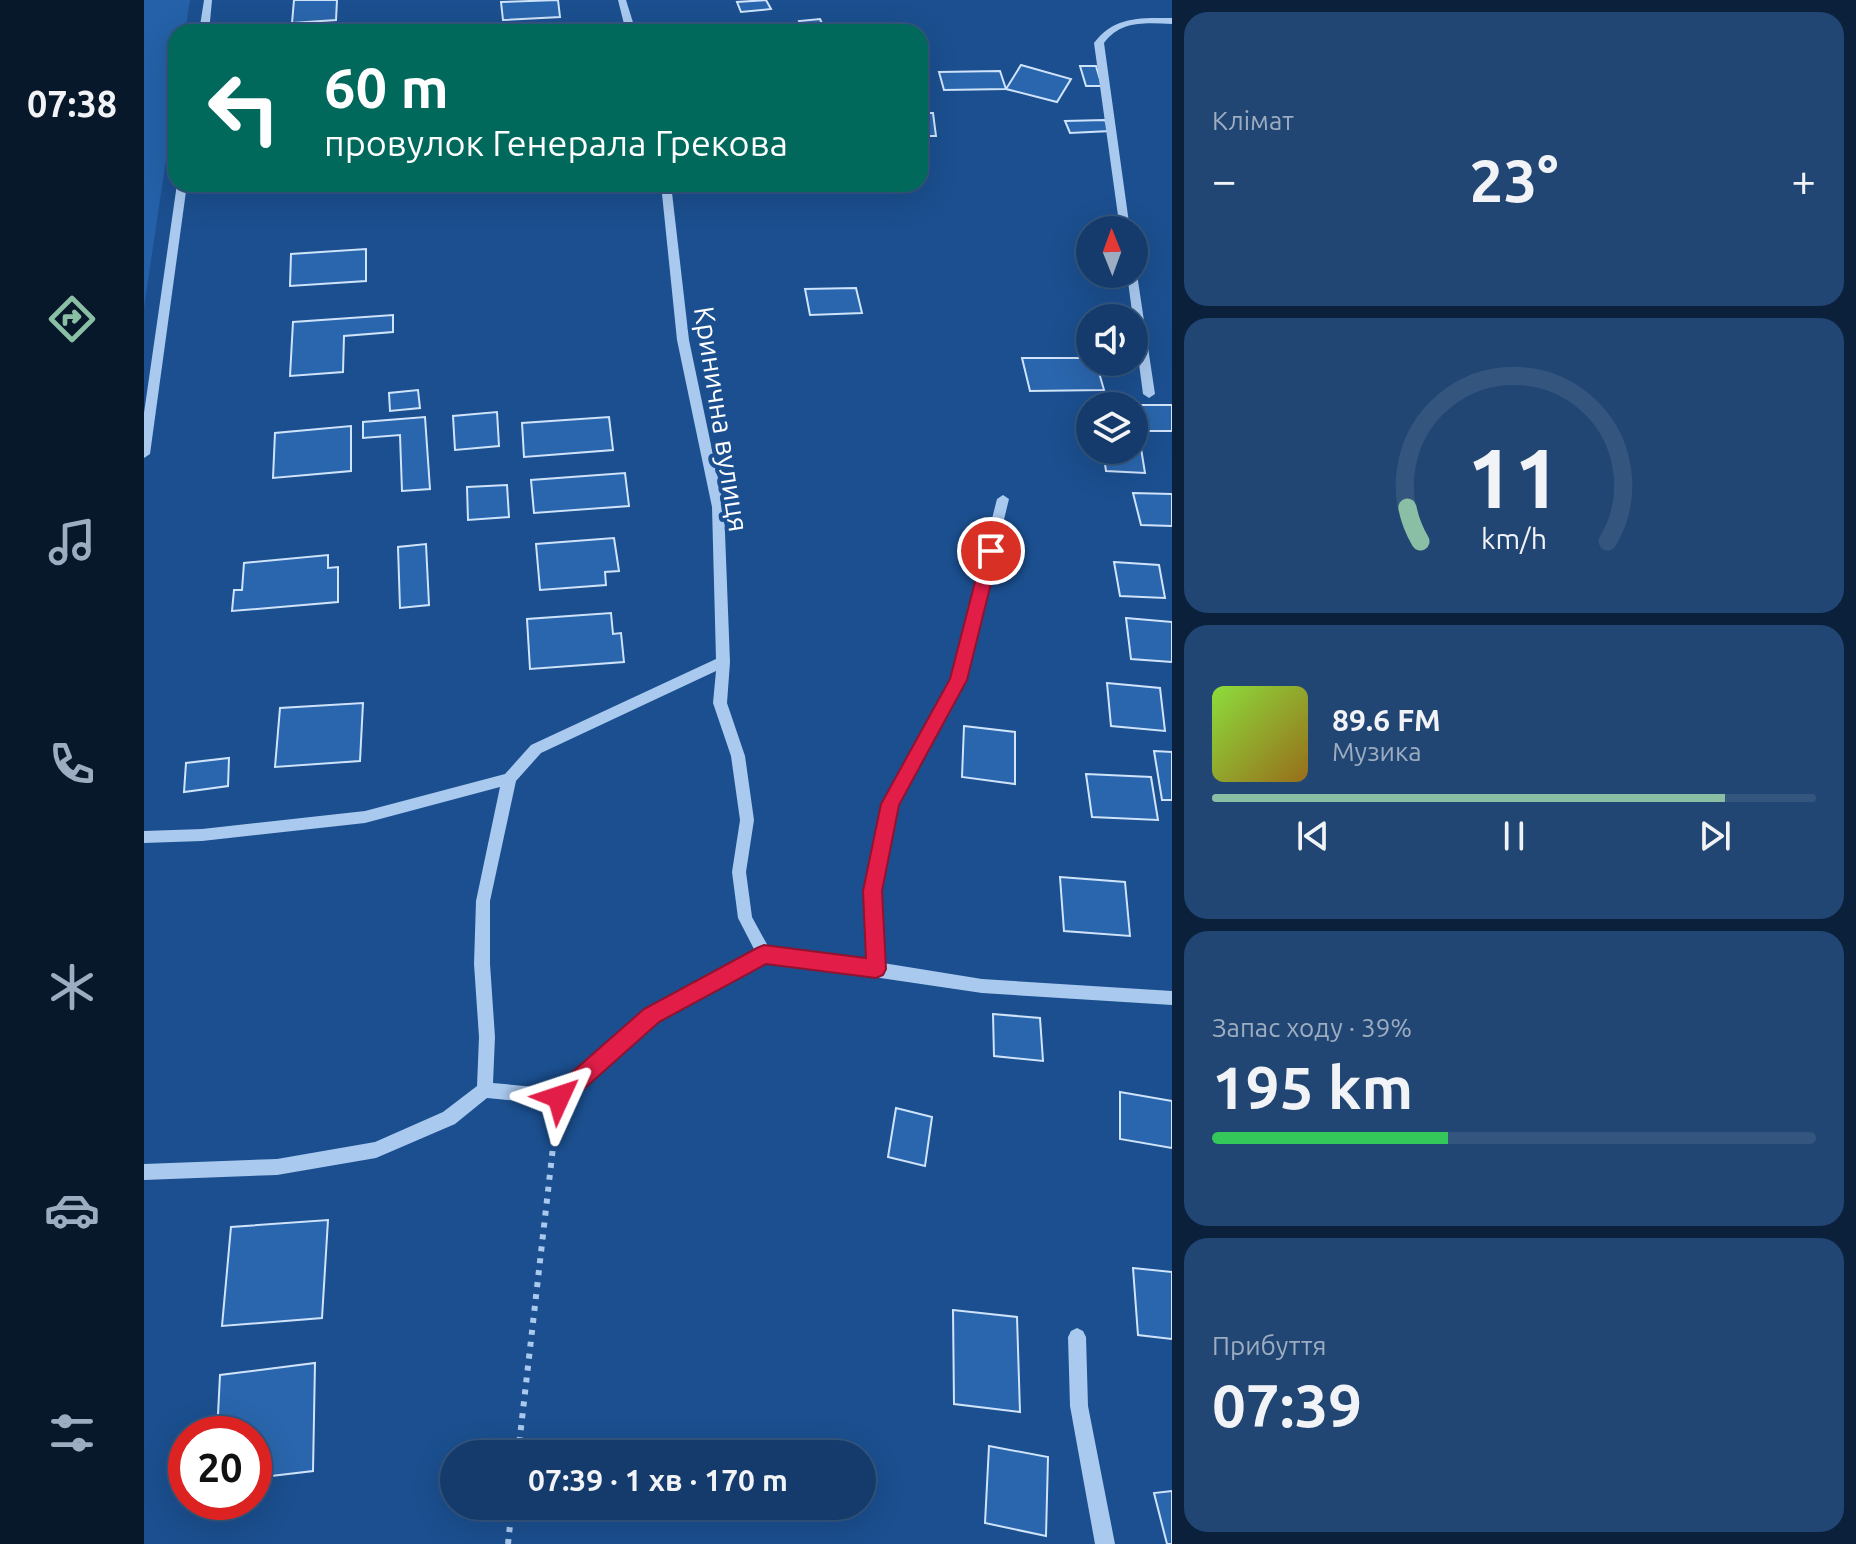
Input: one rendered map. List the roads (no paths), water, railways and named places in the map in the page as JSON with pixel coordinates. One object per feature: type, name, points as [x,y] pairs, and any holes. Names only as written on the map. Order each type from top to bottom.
[{"type":"street","points":[[205,24],[208,0]]},
{"type":"street","points":[[622,0],[629,24]]},
{"type":"street","points":[[1123,216],[1099,43],[1108,29],[1127,21],[1172,21]]},
{"type":"street","points":[[144,454],[181,192]]},
{"type":"street","name":"Кринична вулиця","points":[[667,192],[683,340],[718,507],[723,662],[720,703],[738,756],[747,820],[739,872],[745,918],[764,954]]},
{"type":"street","points":[[1134,288],[1149,394]]},
{"type":"street","points":[[876,969],[872,891],[890,804],[958,680],[1003,499]]},
{"type":"street","points":[[485,1090],[487,1037],[482,964],[483,901],[509,779],[536,749],[723,662]]},
{"type":"street","points":[[144,837],[202,835],[365,817],[509,779]]},
{"type":"street","points":[[144,1172],[277,1167],[376,1150],[449,1118],[485,1090],[559,1097],[652,1016],[764,954],[982,986],[1172,998]]},
{"type":"street","points":[[1077,1337],[1079,1406],[1105,1544]]}]
